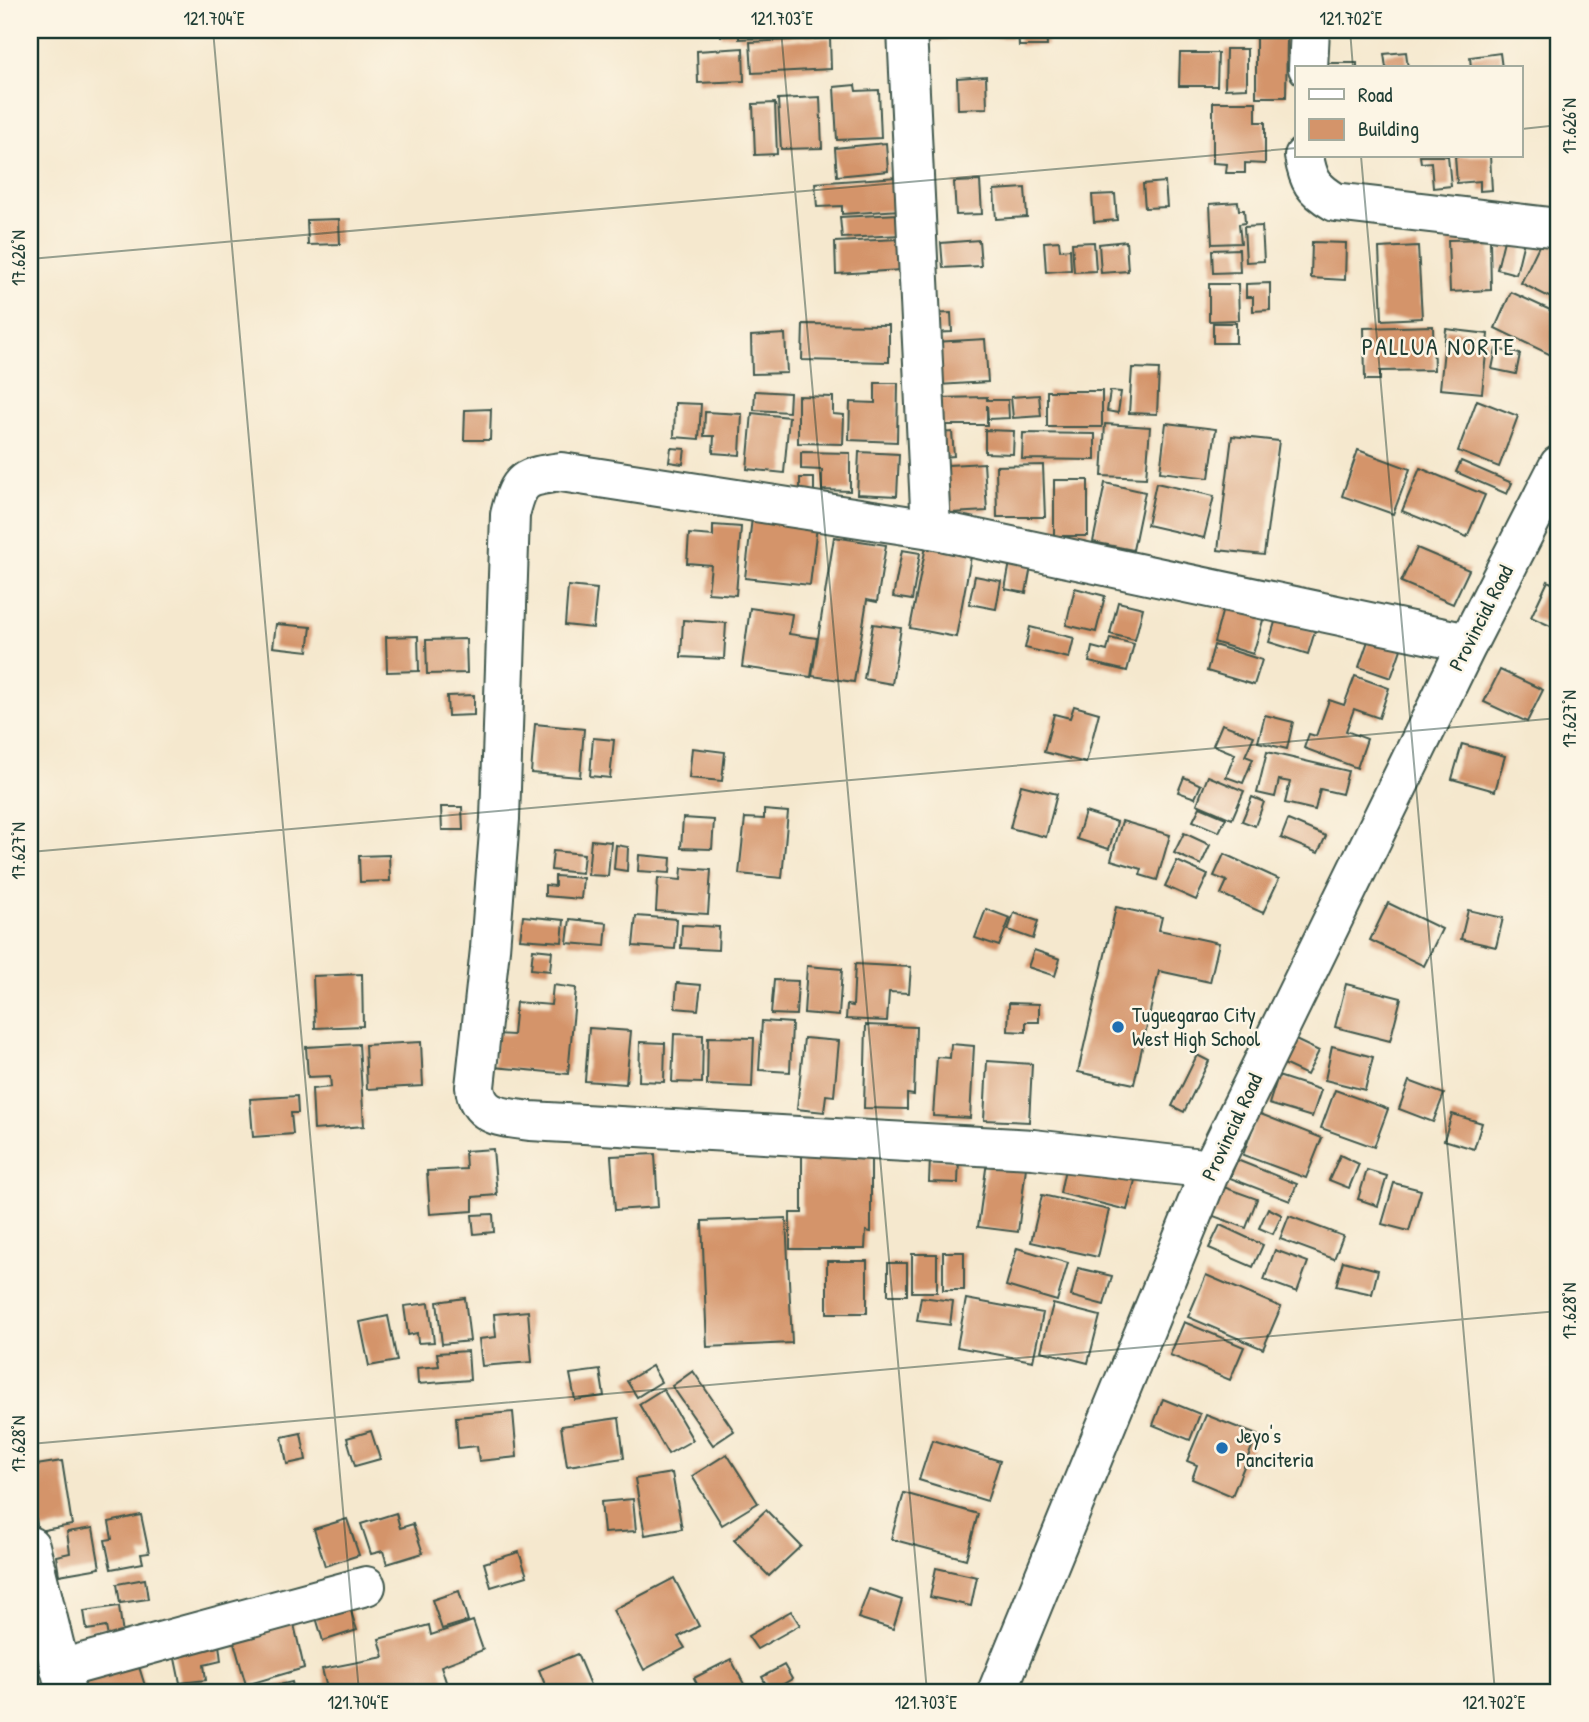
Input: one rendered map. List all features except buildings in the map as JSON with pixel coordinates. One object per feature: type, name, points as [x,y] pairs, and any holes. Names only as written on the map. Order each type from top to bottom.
[{"type":"street","points":[[907,30],[931,529]]},
{"type":"street","points":[[1308,66],[1310,30]]},
{"type":"street","points":[[1304,158],[1307,176],[1320,193],[1335,202],[1559,228]]},
{"type":"street","name":"Provincial Road","points":[[997,1692],[1211,1169],[1468,643],[1559,465]]},
{"type":"street","points":[[1211,1169],[1033,1149],[530,1121],[499,1116],[483,1108],[476,1098],[475,1087],[500,820],[510,515],[516,491],[532,476],[561,472],[931,529],[1468,643]]},
{"type":"street","points":[[30,1546],[63,1681],[366,1586]]},
{"type":"place","name":"Tuguegarao City West High School","points":[[1118,1027]]},
{"type":"place","name":"Jeyo's Panciteria","points":[[1222,1448]]},
{"type":"district","name":"PALLUA NORTE","points":[[1439,347]]}]
